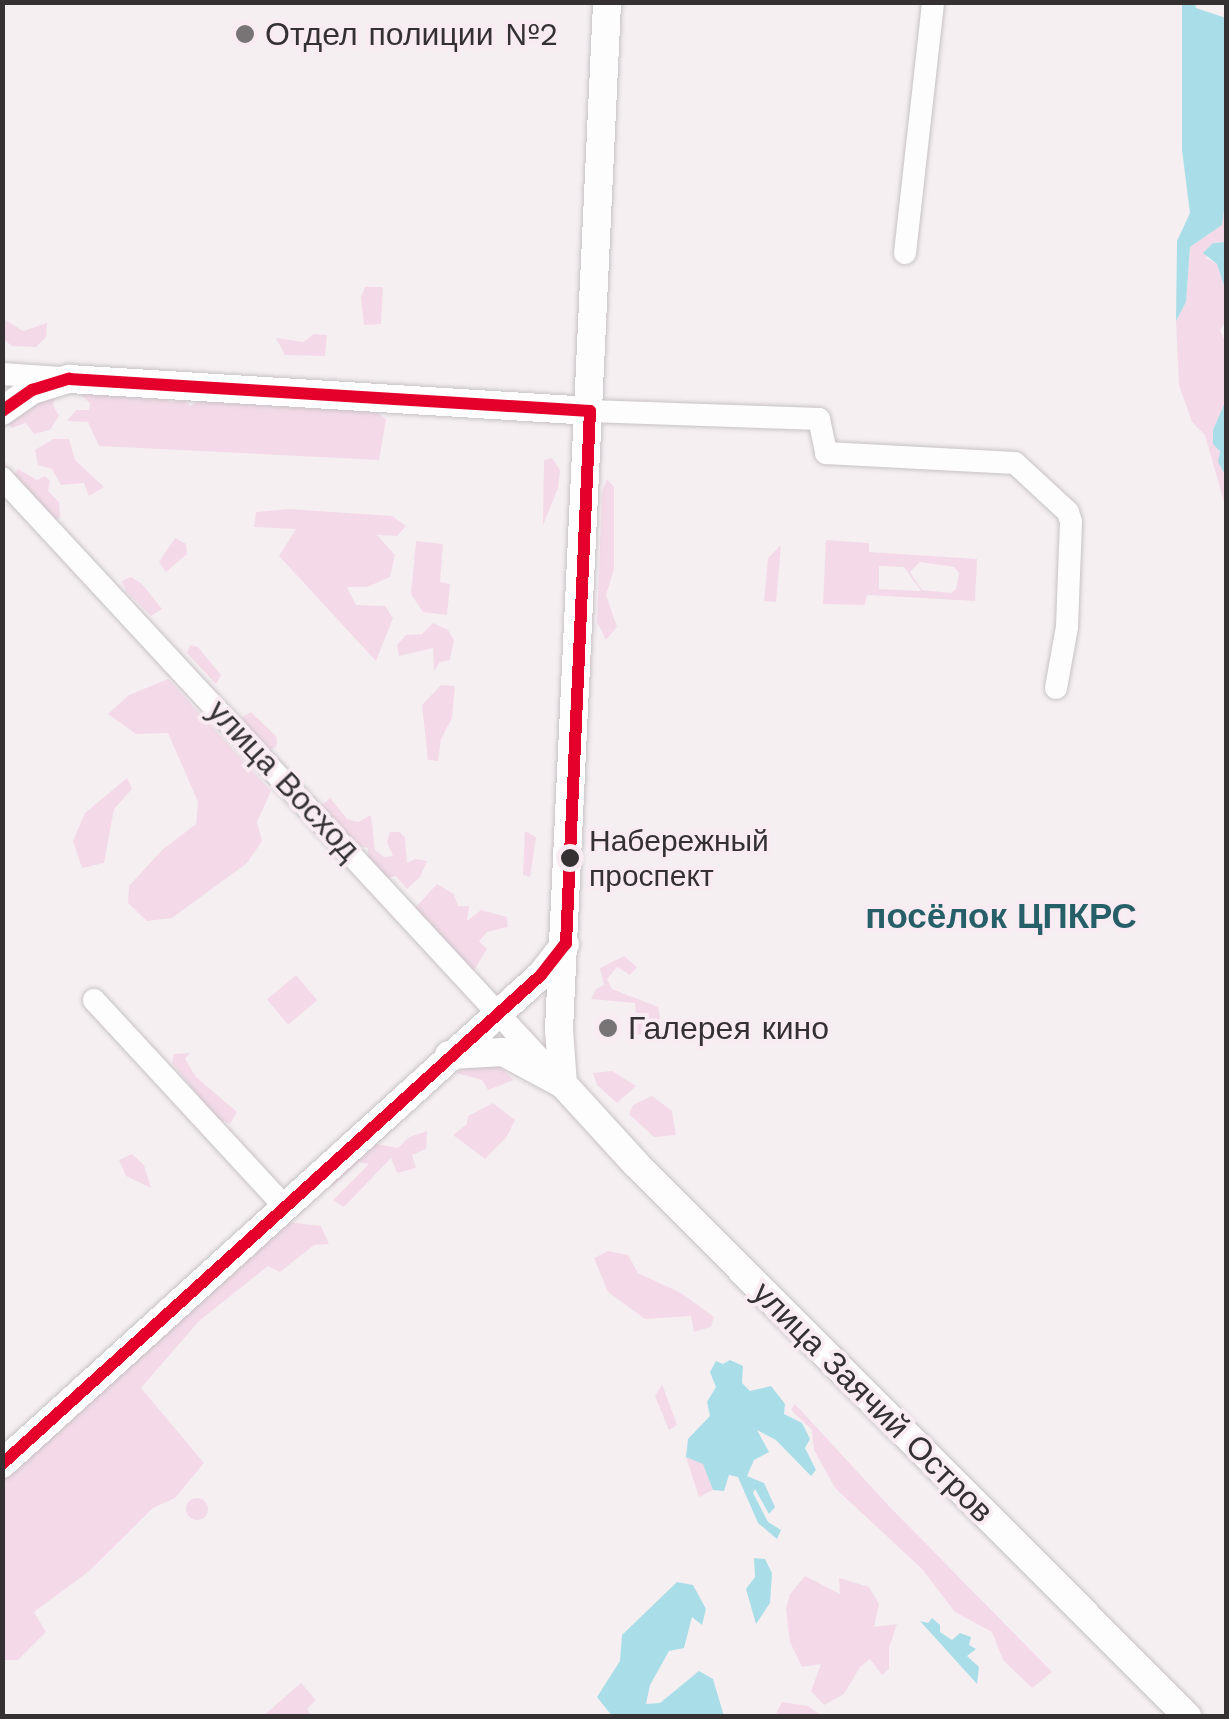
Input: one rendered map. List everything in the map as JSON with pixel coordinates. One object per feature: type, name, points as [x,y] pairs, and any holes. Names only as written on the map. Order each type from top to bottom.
[{"type":"main road","points":[[563,1084],[559,1029],[607,2]]},
{"type":"main road","points":[[2,411],[32,390],[69,379],[590,410]]},
{"type":"main road","points":[[2,1464],[541,975],[566,943]]},
{"type":"main road","name":"улица Заячий Остров","points":[[448,1056],[486,1050],[503,1052],[563,1084],[648,1176],[1186,1716]]},
{"type":"street","points":[[905,253],[933,2]]},
{"type":"street","points":[[2,374],[69,379]]},
{"type":"street","points":[[590,410],[819,419],[826,453],[1016,463],[1068,512],[1071,522],[1066,627],[1056,688]]},
{"type":"street","name":"улица Восход","points":[[2,478],[563,1084]]},
{"type":"street","points":[[94,1000],[285,1206]]},
{"type":"shaded area","points":[[1226,197],[1226,242],[1213,243],[1206,258],[1217,264],[1226,292],[1226,322],[1220,330],[1226,343],[1226,400],[1213,430],[1226,476],[1226,509],[1205,435],[1192,422],[1179,385],[1176,321],[1186,302],[1190,247],[1222,225]]},
{"type":"shaded area","points":[[365,287],[383,287],[381,324],[364,325],[361,297]]},
{"type":"shaded area","points":[[2,318],[23,331],[47,323],[46,337],[36,347],[12,346],[3,339]]},
{"type":"shaded area","points":[[314,334],[327,335],[325,356],[285,355],[276,338],[303,342]]},
{"type":"shaded area","points":[[88,391],[162,395],[169,402],[185,401],[190,406],[200,401],[334,405],[373,410],[386,419],[379,460],[99,446],[88,422],[67,421],[76,410],[89,410],[90,403],[81,395]]},
{"type":"shaded area","points":[[40,393],[55,397],[53,405],[59,416],[50,430],[34,434],[26,423],[12,428],[6,421]]},
{"type":"shaded area","points":[[53,439],[69,439],[75,460],[104,487],[89,496],[84,483],[61,485],[52,469],[38,465],[35,450]]},
{"type":"shaded area","points":[[552,458],[560,470],[558,488],[543,525],[544,460]]},
{"type":"shaded area","points":[[18,469],[37,480],[45,476],[50,481],[48,491],[59,502],[60,517],[54,521],[14,475]]},
{"type":"shaded area","points":[[607,479],[614,487],[614,569],[606,595],[617,627],[606,640],[597,622],[602,491]]},
{"type":"shaded area","points":[[289,509],[392,516],[406,526],[397,536],[377,535],[395,555],[390,577],[367,587],[347,587],[356,605],[385,606],[393,618],[376,661],[279,556],[296,529],[254,527],[256,512]]},
{"type":"shaded area","points":[[175,538],[186,544],[187,554],[166,572],[159,562]]},
{"type":"shaded area","points":[[826,540],[869,543],[869,552],[977,559],[975,601],[867,595],[865,605],[823,604]],"holes":[[[920,562],[954,567],[959,573],[956,589],[951,593],[922,590],[910,572]],[[879,566],[904,567],[921,591],[879,589]]]},
{"type":"shaded area","points":[[416,541],[443,544],[440,582],[450,584],[447,615],[423,612],[411,594]]},
{"type":"shaded area","points":[[781,545],[776,602],[764,601],[768,558]]},
{"type":"shaded area","points":[[131,577],[142,584],[162,609],[151,616],[126,591],[122,581]]},
{"type":"shaded area","points":[[433,623],[448,630],[454,640],[450,660],[440,662],[434,671],[433,648],[399,656],[397,645],[406,635],[422,634]]},
{"type":"shaded area","points":[[190,645],[198,647],[221,675],[216,684],[187,653]]},
{"type":"shaded area","points":[[168,679],[271,791],[257,822],[262,841],[247,863],[172,918],[147,921],[128,903],[129,886],[162,850],[196,824],[198,802],[168,733],[136,734],[108,714],[129,695]]},
{"type":"shaded area","points":[[441,685],[455,686],[452,718],[441,739],[438,761],[428,760],[422,705]]},
{"type":"shaded area","points":[[251,712],[276,736],[277,746],[271,750],[264,750],[242,717]]},
{"type":"shaded area","points":[[127,778],[132,789],[114,809],[104,863],[82,868],[73,841],[85,813]]},
{"type":"shaded area","points":[[330,798],[347,819],[358,822],[371,815],[375,850],[384,857],[393,856],[387,842],[390,832],[400,832],[405,838],[407,863],[416,859],[427,861],[420,877],[407,889],[396,876],[385,878],[368,859],[368,848],[356,845],[319,808]]},
{"type":"shaded area","points":[[525,831],[536,837],[530,877],[523,875]]},
{"type":"shaded area","points":[[437,884],[454,894],[458,906],[469,906],[467,921],[481,910],[507,917],[508,927],[487,932],[479,941],[487,949],[473,972],[414,909]]},
{"type":"shaded area","points":[[624,956],[637,967],[630,975],[617,967],[607,979],[612,989],[658,1007],[660,1018],[647,1035],[637,1034],[635,1003],[591,999],[596,989],[604,985],[600,968]]},
{"type":"shaded area","points":[[296,975],[317,1000],[288,1025],[267,999]]},
{"type":"shaded area","points":[[190,1053],[185,1059],[196,1077],[237,1112],[230,1124],[216,1117],[172,1063],[174,1054]]},
{"type":"shaded area","points":[[472,1065],[498,1065],[514,1080],[488,1090],[482,1080],[456,1073]]},
{"type":"shaded area","points":[[612,1071],[636,1086],[617,1103],[597,1085],[593,1073]]},
{"type":"shaded area","points":[[652,1096],[672,1111],[676,1135],[654,1137],[629,1114],[633,1105]]},
{"type":"shaded area","points":[[493,1103],[515,1120],[506,1138],[485,1159],[453,1135],[467,1124],[468,1116]]},
{"type":"shaded area","points":[[427,1131],[426,1149],[412,1155],[416,1168],[397,1173],[391,1158],[344,1207],[333,1200],[369,1164],[359,1162],[332,1187],[330,1181],[371,1143],[398,1148],[409,1137]]},
{"type":"shaded area","points":[[132,1154],[144,1165],[151,1188],[126,1176],[119,1160]]},
{"type":"shaded area","points":[[288,1222],[321,1226],[329,1244],[314,1245],[280,1272],[268,1266],[199,1321],[141,1388],[204,1463],[175,1498],[153,1508],[88,1572],[34,1612],[46,1632],[18,1660],[3,1660],[3,1480],[210,1283],[228,1278],[239,1262],[255,1256],[266,1237]]},
{"type":"shaded area","points":[[608,1251],[628,1255],[638,1273],[681,1293],[714,1317],[711,1327],[694,1332],[691,1316],[645,1319],[608,1292],[594,1258]]},
{"type":"shaded area","points":[[662,1384],[677,1425],[669,1430],[655,1396]]},
{"type":"shaded area","points":[[795,1404],[1052,1672],[1032,1688],[1003,1660],[992,1632],[955,1612],[922,1569],[835,1488],[814,1450],[812,1430],[791,1410]]},
{"type":"shaded area","points":[[686,1457],[703,1463],[713,1490],[699,1497]]},
{"type":"shaded area","points":[[193,1498],[201,1498],[208,1509],[201,1520],[193,1520],[186,1513],[186,1505]]},
{"type":"shaded area","points":[[805,1576],[840,1594],[839,1578],[869,1587],[879,1604],[874,1627],[897,1624],[889,1648],[889,1669],[882,1675],[870,1659],[860,1667],[844,1694],[824,1705],[811,1691],[821,1664],[802,1667],[790,1642],[786,1609],[790,1594]]},
{"type":"shaded area","points":[[301,1683],[316,1700],[307,1709],[312,1716],[263,1716]]},
{"type":"shaded area","points":[[782,1702],[808,1706],[822,1716],[775,1716]]},
{"type":"water","points":[[1182,3],[1195,3],[1196,8],[1226,18],[1226,197],[1222,225],[1190,247],[1186,302],[1176,321],[1177,241],[1190,213],[1182,150]]},
{"type":"water","points":[[1226,242],[1226,292],[1217,264],[1203,253],[1213,243]]},
{"type":"water","points":[[1226,400],[1226,476],[1218,462],[1220,451],[1213,444],[1213,430]]},
{"type":"water","points":[[730,1360],[743,1366],[742,1383],[750,1391],[771,1386],[785,1404],[784,1414],[802,1423],[810,1439],[805,1448],[816,1470],[811,1476],[776,1440],[757,1430],[769,1452],[754,1460],[747,1476],[764,1483],[775,1507],[769,1514],[755,1489],[753,1493],[768,1522],[781,1530],[777,1539],[758,1523],[738,1477],[729,1475],[724,1491],[713,1490],[703,1464],[686,1457],[688,1439],[710,1416],[707,1402],[716,1387],[710,1372],[716,1361],[723,1364]]},
{"type":"water","points":[[754,1558],[765,1559],[772,1573],[770,1603],[756,1624],[746,1589],[755,1577]]},
{"type":"water","points":[[677,1582],[693,1585],[706,1609],[702,1625],[692,1617],[684,1648],[669,1651],[650,1685],[646,1704],[660,1703],[699,1671],[713,1679],[724,1716],[612,1716],[597,1697],[620,1661],[622,1635]]},
{"type":"water","points":[[932,1618],[940,1625],[940,1632],[952,1640],[960,1633],[971,1637],[969,1645],[976,1649],[967,1656],[979,1667],[977,1684],[920,1621],[928,1623]]},
{"type":"transit line","points":[[2,411],[32,390],[69,379],[590,411],[566,943],[541,975],[2,1464]]},
{"type":"place","name":"Отдел полиции №2","points":[[245,34]]},
{"type":"place","name":"Набережный проспект","points":[[570,858]]},
{"type":"place","name":"Галерея кино","points":[[608,1028]]},
{"type":"district","name":"посёлок ЦПКРС","points":[[1001,916]]}]
